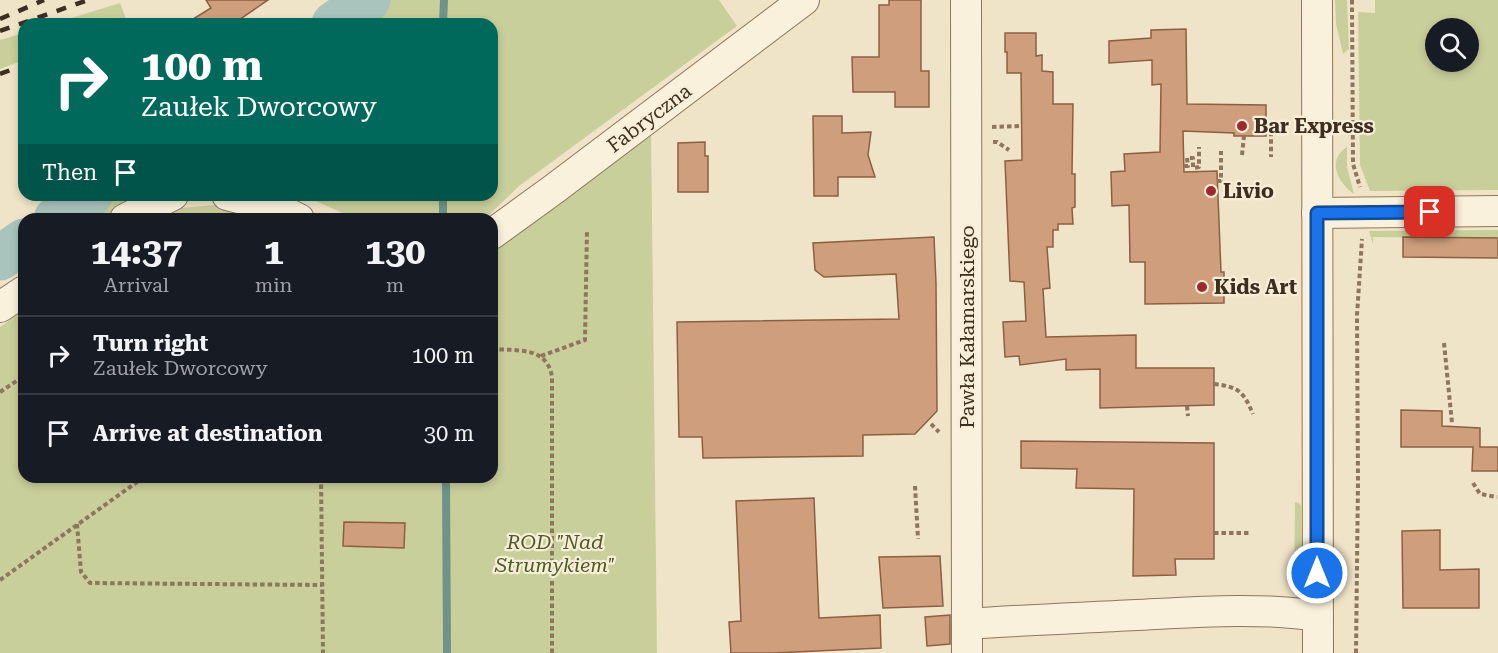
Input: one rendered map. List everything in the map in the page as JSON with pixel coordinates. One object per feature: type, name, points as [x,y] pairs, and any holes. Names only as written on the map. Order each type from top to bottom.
[{"type":"street","name":"Fabryczna","points":[[498,230],[804,0]]},
{"type":"street","name":"Pawła Kałamarskiego","points":[[966,0],[967,639]]},
{"type":"street","points":[[1317,0],[1317,653]]},
{"type":"street","points":[[137,213],[161,201]]},
{"type":"street","points":[[250,201],[287,213]]},
{"type":"street","points":[[1317,213],[1498,211]]},
{"type":"street","points":[[0,308],[18,295]]},
{"type":"street","points":[[967,639],[1164,614],[1250,611],[1290,612],[1317,616]]},
{"type":"path","points":[[1352,0],[1353,164],[1363,195],[1357,315],[1356,653]]},
{"type":"path","points":[[990,127],[1022,126]]},
{"type":"path","points":[[1266,127],[1271,130],[1271,157]]},
{"type":"path","points":[[1242,156],[1244,136]]},
{"type":"path","points":[[1184,166],[1188,166],[1187,158],[1193,158],[1193,168],[1199,167],[1199,147]]},
{"type":"path","points":[[1217,181],[1221,181],[1221,151]]},
{"type":"path","points":[[541,356],[585,340],[587,230]]},
{"type":"path","points":[[1444,343],[1452,423]]},
{"type":"path","points":[[498,349],[534,352],[541,356],[551,369],[552,653]]},
{"type":"path","points":[[0,392],[18,380]]},
{"type":"path","points":[[1214,384],[1230,386],[1245,395],[1253,414]]},
{"type":"path","points":[[1187,406],[1188,416]]},
{"type":"path","points":[[0,580],[135,483]]},
{"type":"path","points":[[321,483],[323,653]]},
{"type":"path","points":[[1473,483],[1480,494],[1497,497]]},
{"type":"path","points":[[915,486],[918,539]]},
{"type":"path","points":[[77,524],[81,572],[90,583],[322,585]]},
{"type":"path","points":[[1214,533],[1250,533]]},
{"type":"green space","points":[[341,0],[719,0],[737,26],[519,186],[491,213],[342,213],[316,201],[498,201],[498,18],[316,18]]},
{"type":"green space","points":[[1335,0],[1347,0],[1349,49],[1343,54],[1336,24]]},
{"type":"green space","points":[[1375,0],[1498,0],[1498,190],[1370,191],[1360,165],[1358,12],[1375,13]]},
{"type":"green space","points":[[120,3],[126,18],[71,18]]},
{"type":"green space","points":[[18,35],[18,62],[0,69],[0,40]]},
{"type":"green space","name":"ROD \"Nad Strumykiem\"","points":[[651,127],[657,653],[0,653],[0,327],[18,314],[18,483],[498,483],[498,237]]},
{"type":"green space","points":[[1347,147],[1347,167],[1354,194],[1339,178],[1336,165],[1337,158]]},
{"type":"green space","points":[[60,201],[143,201],[125,213],[42,213]]},
{"type":"green space","points":[[226,204],[247,213],[162,213],[168,209]]},
{"type":"green space","points":[[18,230],[18,267],[0,279],[0,243]]},
{"type":"green space","points":[[1498,230],[1498,239],[1373,237],[1373,244],[1369,231]]},
{"type":"green space","points":[[1295,502],[1301,506],[1302,571],[1300,579],[1294,586]]},
{"type":"building","points":[[206,0],[268,0],[242,18],[195,18],[211,8]]},
{"type":"building","points":[[889,0],[921,0],[921,71],[929,71],[929,107],[895,107],[895,92],[853,92],[852,57],[879,57],[879,5],[889,5]]},
{"type":"building","points":[[1186,29],[1187,104],[1266,105],[1266,136],[1234,136],[1234,133],[1183,131],[1184,172],[1217,171],[1224,303],[1145,304],[1145,262],[1130,262],[1129,205],[1112,206],[1111,172],[1125,171],[1124,154],[1160,152],[1161,84],[1152,85],[1152,60],[1109,63],[1109,41],[1151,38],[1151,30]]},
{"type":"building","points":[[1005,33],[1036,33],[1036,56],[1042,55],[1042,71],[1053,72],[1053,104],[1073,104],[1072,174],[1075,174],[1075,207],[1072,208],[1073,224],[1058,224],[1058,230],[1053,230],[1053,247],[1047,247],[1050,288],[1043,289],[1046,337],[1136,335],[1136,368],[1214,368],[1214,405],[1100,408],[1100,369],[1066,370],[1066,359],[1020,365],[1019,356],[1005,357],[1003,322],[1026,321],[1024,282],[1010,281],[1005,161],[1022,160],[1021,73],[1007,73]]},
{"type":"building","points":[[813,116],[842,116],[842,133],[871,132],[868,155],[875,177],[838,177],[838,196],[814,196]]},
{"type":"building","points":[[705,142],[705,156],[708,156],[708,192],[678,192],[678,143]]},
{"type":"building","points":[[934,237],[937,411],[915,434],[863,435],[863,456],[703,458],[702,437],[679,437],[677,322],[899,319],[896,274],[824,277],[815,270],[813,243]]},
{"type":"building","points":[[1403,237],[1498,238],[1498,258],[1403,257]]},
{"type":"building","points":[[1401,410],[1442,411],[1442,426],[1480,428],[1480,447],[1498,447],[1498,471],[1472,471],[1473,447],[1401,447]]},
{"type":"building","points":[[1021,441],[1214,443],[1214,559],[1175,559],[1176,575],[1133,576],[1134,489],[1076,488],[1077,469],[1021,468]]},
{"type":"building","points":[[814,498],[819,618],[880,615],[881,648],[731,653],[729,622],[741,621],[736,501]]},
{"type":"building","points":[[344,522],[405,523],[404,548],[343,546]]},
{"type":"building","points":[[1440,530],[1440,570],[1479,569],[1479,608],[1403,608],[1402,531]]},
{"type":"building","points":[[940,556],[943,606],[883,608],[879,557]]},
{"type":"building","points":[[950,615],[950,644],[927,646],[925,617]]},
{"type":"waterway","points":[[342,18],[368,0]]},
{"type":"waterway","points":[[443,18],[444,0]]},
{"type":"waterway","points":[[64,213],[82,201]]},
{"type":"waterway","points":[[443,201],[443,213]]},
{"type":"waterway","points":[[0,258],[18,245]]},
{"type":"waterway","points":[[446,483],[447,653]]},
{"type":"railway","points":[[0,19],[44,0]]},
{"type":"railway","points":[[37,18],[88,0]]},
{"type":"railway","points":[[0,31],[18,25]]},
{"type":"railway","points":[[0,74],[18,67]]},
{"type":"place","name":"Bar Express","points":[[1242,126]]},
{"type":"place","name":"Livio","points":[[1211,191]]},
{"type":"place","name":"Kids Art","points":[[1202,287]]},
{"type":"route","points":[[1317,573],[1317,213],[1430,212]]}]
